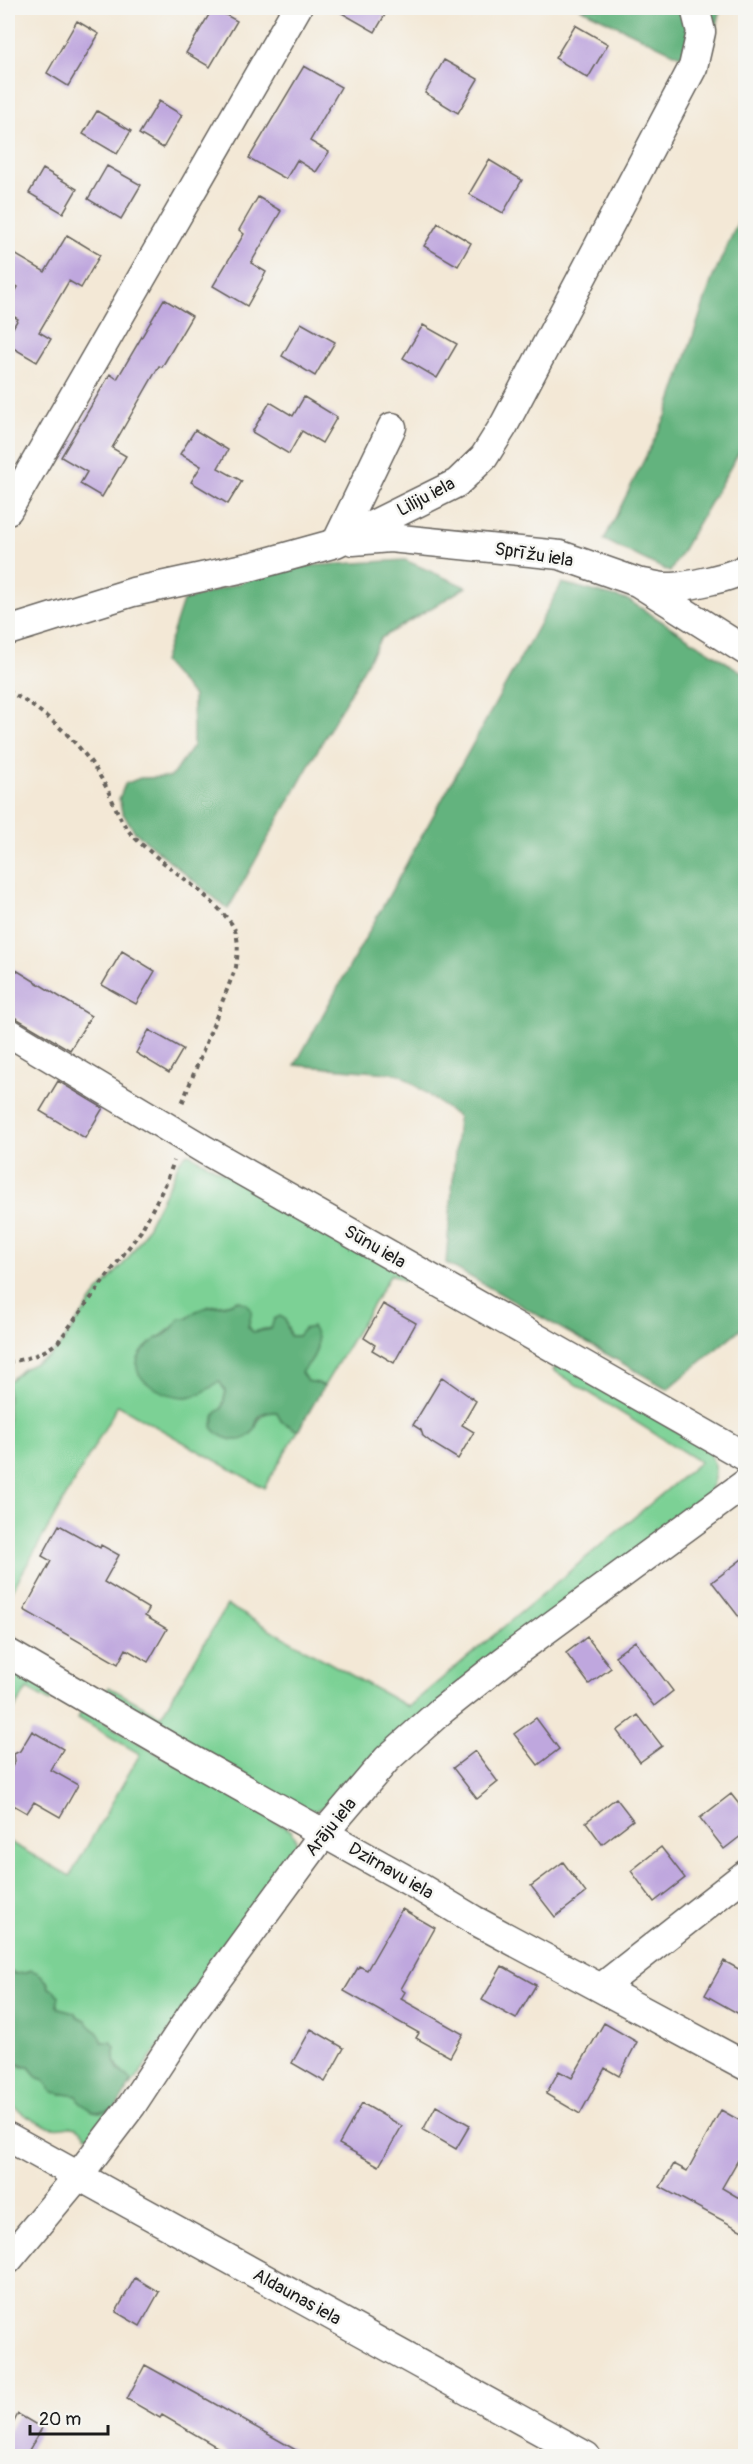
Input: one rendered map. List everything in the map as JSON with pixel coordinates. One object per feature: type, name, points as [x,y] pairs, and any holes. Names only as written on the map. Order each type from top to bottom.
[{"type":"street","points":[[8,510],[297,8]]},
{"type":"street","name":"Liliju iela","points":[[8,631],[133,592],[253,566],[336,543],[457,483],[484,457],[504,425],[693,67],[701,32],[695,8]]},
{"type":"street","points":[[336,543],[392,427]]},
{"type":"street","name":"Sprīžu iela","points":[[336,543],[390,538],[560,555],[637,582],[742,644]]},
{"type":"street","points":[[637,582],[663,588],[679,586],[730,576],[746,568]]},
{"type":"street","name":"Sūnu iela","points":[[8,1032],[176,1133],[746,1457]]},
{"type":"street","name":"Arāju iela","points":[[8,2260],[78,2176],[132,2105],[195,2009],[324,1833],[387,1759],[442,1710],[505,1660],[746,1483]]},
{"type":"street","name":"Dzirnavu iela","points":[[8,1653],[474,1920],[746,2066]]},
{"type":"street","points":[[602,1987],[746,1874]]},
{"type":"street","name":"Aldaunas iela","points":[[8,2137],[586,2457]]},
{"type":"path","points":[[8,691],[54,721],[88,757],[106,787],[118,816],[133,836],[217,908],[232,924],[237,935],[238,951],[236,967],[179,1112],[174,1162],[166,1183],[141,1231],[58,1342],[44,1353],[31,1359],[8,1362]]},
{"type":"green space","points":[[580,8],[721,8],[707,69]]},
{"type":"green space","points":[[745,207],[745,442],[670,572],[604,540],[667,414],[712,279]]},
{"type":"green space","points":[[405,560],[466,587],[381,638],[228,909],[135,832],[122,812],[119,799],[125,784],[140,778],[171,777],[193,746],[193,696],[163,662],[183,601],[289,567]]},
{"type":"green space","points":[[562,583],[628,600],[745,674],[745,1325],[668,1389],[446,1263],[458,1117],[400,1074],[295,1065]]},
{"type":"green space","points":[[187,1153],[410,1273],[405,1281],[391,1274],[324,1386],[307,1382],[301,1372],[304,1329],[298,1336],[290,1336],[288,1327],[253,1332],[232,1304],[204,1308],[161,1336],[140,1356],[219,1381],[226,1391],[222,1408],[256,1427],[263,1415],[277,1412],[281,1421],[298,1431],[264,1488],[118,1405],[8,1598],[8,1382],[23,1369],[48,1357],[60,1346],[98,1292],[127,1260],[141,1239],[179,1162]]},
{"type":"green space","points":[[238,1300],[247,1304],[252,1311],[248,1327],[253,1332],[271,1329],[274,1319],[280,1316],[285,1319],[290,1336],[298,1336],[304,1329],[312,1327],[316,1333],[316,1351],[301,1372],[307,1381],[324,1386],[298,1431],[281,1421],[277,1412],[269,1412],[261,1415],[250,1435],[240,1440],[229,1439],[220,1435],[212,1427],[215,1414],[222,1408],[226,1392],[219,1381],[200,1394],[179,1397],[151,1386],[138,1372],[137,1364],[142,1351],[168,1332],[180,1318],[188,1318],[199,1310]]},
{"type":"green space","points":[[560,1361],[709,1451],[715,1471],[710,1489],[703,1501],[331,1805],[315,1810],[306,1809],[135,1713],[106,1693],[109,1687],[161,1716],[227,1605],[408,1707],[700,1462],[553,1370]]},
{"type":"green space","points":[[8,1667],[55,1694],[50,1702],[27,1689],[8,1719]]},
{"type":"green space","points":[[82,1710],[292,1831],[296,1839],[296,1849],[131,2086],[114,2060],[115,2048],[111,2043],[101,2042],[86,2020],[59,2009],[55,1991],[49,1988],[47,1980],[37,1976],[16,1974],[8,1970],[8,1841],[70,1876],[140,1754],[78,1718]]},
{"type":"green space","points":[[8,1970],[13,1974],[30,1970],[40,1974],[49,1988],[59,1996],[57,2006],[59,2008],[74,2012],[78,2017],[86,2020],[102,2042],[111,2042],[115,2048],[117,2067],[132,2081],[116,2108],[104,2111],[89,2109],[77,2096],[52,2092],[44,2080],[38,2078],[29,2067],[8,2061]]},
{"type":"green space","points":[[13,2060],[21,2067],[29,2067],[59,2092],[76,2095],[90,2110],[99,2112],[116,2108],[94,2133],[87,2136],[77,2127],[54,2127],[37,2122],[8,2104],[8,2061]]},
{"type":"building","points":[[213,8],[237,21],[210,67],[186,53]]},
{"type":"building","points":[[333,8],[389,8],[375,32]]},
{"type":"building","points":[[77,21],[99,34],[68,86],[47,73]]},
{"type":"building","points":[[575,25],[608,44],[588,78],[555,58]]},
{"type":"building","points":[[444,60],[478,79],[458,113],[425,93]]},
{"type":"building","points":[[304,66],[341,87],[310,141],[329,152],[316,172],[297,160],[286,179],[249,158]]},
{"type":"building","points":[[159,101],[182,115],[163,148],[139,134]]},
{"type":"building","points":[[97,111],[131,131],[117,154],[83,134]]},
{"type":"building","points":[[489,160],[522,180],[503,213],[469,194]]},
{"type":"building","points":[[107,166],[141,185],[121,219],[88,199]]},
{"type":"building","points":[[43,169],[77,189],[63,213],[29,193]]},
{"type":"building","points":[[258,197],[281,211],[251,263],[266,272],[247,306],[213,286],[244,234],[239,230]]},
{"type":"building","points":[[438,223],[471,243],[458,266],[424,246]]},
{"type":"building","points":[[67,235],[100,255],[81,288],[69,281],[39,332],[51,339],[37,362],[8,345],[8,336],[18,319],[8,313],[8,304],[18,287],[8,281],[8,250],[45,272]]},
{"type":"building","points":[[164,299],[192,316],[162,367],[159,366],[112,448],[126,456],[102,497],[80,484],[87,472],[61,457],[110,374],[117,379]]},
{"type":"building","points":[[301,323],[335,342],[315,376],[282,356]]},
{"type":"building","points":[[423,325],[457,344],[437,378],[403,358]]},
{"type":"building","points":[[304,397],[337,417],[322,443],[302,431],[289,454],[252,432],[270,402],[293,416]]},
{"type":"building","points":[[195,430],[228,450],[218,468],[242,481],[228,504],[191,482],[201,466],[180,454]]},
{"type":"building","points":[[122,951],[155,971],[136,1004],[102,985]]},
{"type":"building","points":[[8,965],[91,1016],[70,1050],[16,1018],[8,1016]]},
{"type":"building","points":[[149,1030],[183,1049],[169,1073],[136,1053]]},
{"type":"building","points":[[58,1081],[103,1108],[85,1138],[40,1111]]},
{"type":"building","points":[[383,1304],[416,1323],[394,1363],[372,1350],[375,1345],[364,1338]]},
{"type":"building","points":[[442,1377],[476,1401],[462,1425],[474,1432],[458,1459],[432,1443],[423,1436],[421,1430],[413,1425]]},
{"type":"building","points":[[59,1525],[100,1548],[101,1545],[119,1555],[104,1582],[149,1609],[145,1616],[167,1629],[148,1662],[126,1649],[118,1664],[24,1610],[51,1561],[42,1556]]},
{"type":"building","points":[[746,1556],[746,1626],[712,1582]]},
{"type":"building","points":[[587,1637],[611,1668],[589,1684],[566,1653]]},
{"type":"building","points":[[635,1641],[673,1691],[654,1706],[615,1656]]},
{"type":"building","points":[[638,1715],[662,1746],[640,1762],[617,1731]]},
{"type":"building","points":[[536,1718],[559,1749],[538,1765],[514,1734]]},
{"type":"building","points":[[32,1731],[63,1749],[51,1770],[78,1785],[60,1817],[34,1802],[27,1813],[8,1802],[8,1774],[15,1761],[14,1754],[20,1751]]},
{"type":"building","points":[[475,1751],[498,1782],[477,1799],[453,1768]]},
{"type":"building","points":[[731,1794],[746,1813],[746,1832],[724,1849],[700,1818]]},
{"type":"building","points":[[616,1798],[633,1820],[602,1844],[586,1822]]},
{"type":"building","points":[[661,1847],[685,1878],[654,1902],[631,1871]]},
{"type":"building","points":[[563,1862],[586,1893],[555,1917],[531,1886]]},
{"type":"building","points":[[402,1909],[435,1928],[401,1989],[405,1992],[401,1999],[463,2034],[450,2057],[416,2038],[419,2033],[344,1991],[359,1966],[367,1970]]},
{"type":"building","points":[[724,1961],[746,1973],[746,2002],[739,2014],[705,1995]]},
{"type":"building","points":[[502,1966],[536,1985],[516,2019],[482,2000]]},
{"type":"building","points":[[604,2023],[637,2042],[619,2076],[605,2068],[580,2114],[546,2094],[559,2071],[572,2078]]},
{"type":"building","points":[[311,2029],[344,2048],[325,2082],[292,2063]]},
{"type":"building","points":[[362,2103],[402,2126],[379,2166],[339,2144]]},
{"type":"building","points":[[436,2106],[470,2125],[456,2149],[423,2130]]},
{"type":"building","points":[[721,2110],[746,2124],[746,2146],[722,2188],[746,2202],[746,2233],[660,2187],[674,2164],[687,2171]]},
{"type":"building","points":[[135,2278],[159,2292],[140,2326],[116,2312]]},
{"type":"building","points":[[145,2365],[308,2457],[234,2457],[162,2415],[160,2418],[127,2399]]},
{"type":"building","points":[[18,2414],[42,2428],[25,2457],[8,2457],[8,2433]]}]
